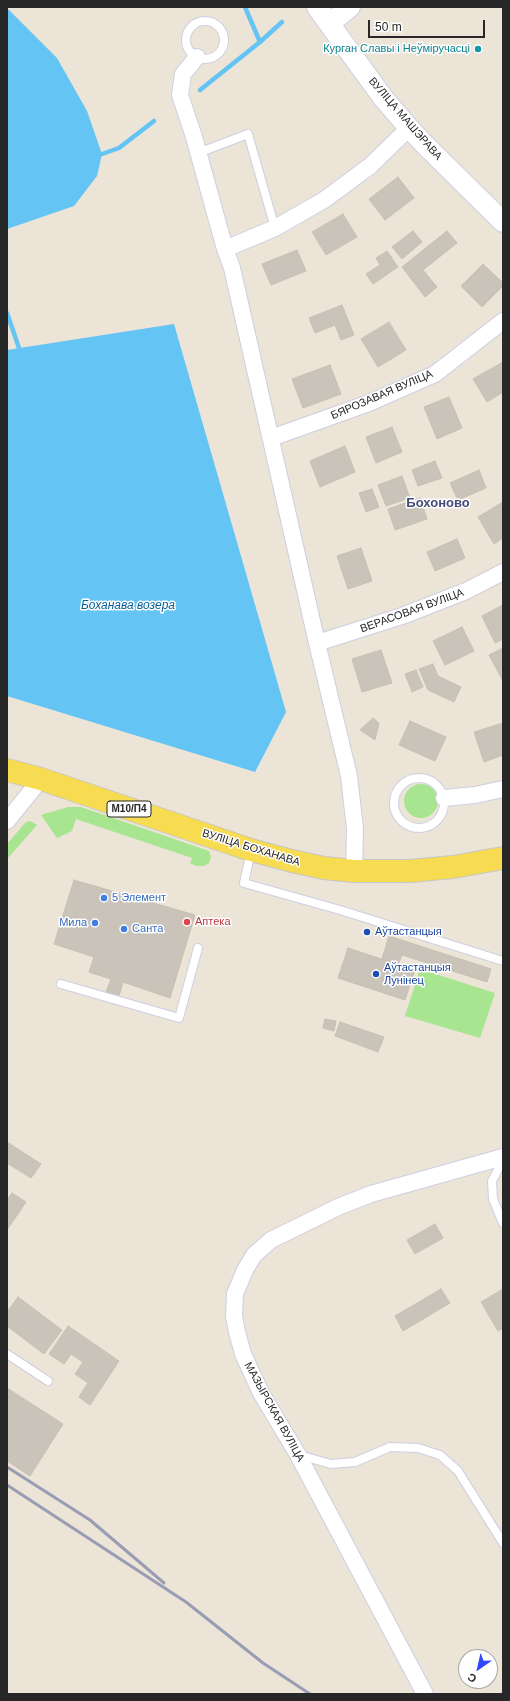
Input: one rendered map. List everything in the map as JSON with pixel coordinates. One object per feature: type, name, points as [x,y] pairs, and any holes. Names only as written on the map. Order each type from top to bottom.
[{"type":"main road","name":"ВУЛІЦА БОХАНАВА","points":[[7,770],[41,779],[251,850],[318,867],[354,872],[410,871],[503,858]]},
{"type":"street","name":"ВУЛІЦА МАШЭРАВА","points":[[317,7],[384,99],[409,128],[503,222]]},
{"type":"street","points":[[329,24],[350,7]]},
{"type":"street","points":[[197,57],[183,74],[180,95],[225,249],[232,268],[317,642],[350,776],[355,828],[354,872]]},
{"type":"street","points":[[225,249],[275,228],[324,200],[370,166],[409,128]]},
{"type":"street","name":"БЯРОЗАВАЯ ВУЛІЦА","points":[[271,438],[369,403],[435,374],[503,321]]},
{"type":"street","name":"ВЕРАСОВАЯ ВУЛІЦА","points":[[317,642],[402,616],[466,591],[503,572]]},
{"type":"street","points":[[7,821],[41,779]]},
{"type":"street","points":[[444,798],[475,795],[503,789]]},
{"type":"street","name":"МАЗЫРСКАЯ ВУЛІЦА","points":[[425,1694],[298,1455],[261,1393],[243,1354],[237,1332],[234,1316],[235,1294],[245,1270],[254,1254],[271,1240],[338,1206],[371,1194],[503,1158]]},
{"type":"lane","points":[[206,21],[213,23],[218,26],[222,32],[224,39],[223,47],[219,53],[212,58],[205,59],[197,57],[187,46],[186,38],[189,31],[199,22],[206,21]]},
{"type":"lane","points":[[198,153],[248,134],[275,228]]},
{"type":"lane","points":[[415,778],[426,778],[434,783],[441,790],[444,798],[442,814],[432,825],[427,827],[418,829],[401,822],[394,810],[394,796],[398,789],[404,782],[415,778]]},
{"type":"lane","points":[[251,850],[244,883],[340,910],[503,961]]},
{"type":"lane","points":[[61,984],[179,1018],[198,948]]},
{"type":"lane","points":[[503,1158],[492,1181],[493,1198],[503,1223]]},
{"type":"lane","points":[[7,1354],[48,1381]]},
{"type":"lane","points":[[298,1455],[331,1464],[355,1462],[390,1447],[418,1448],[440,1455],[458,1471],[503,1543]]},
{"type":"green space","points":[[424,784],[431,786],[436,791],[438,801],[436,811],[431,816],[418,818],[411,816],[406,811],[404,798],[406,791],[411,786]]},
{"type":"green space","points":[[68,807],[81,807],[209,851],[211,857],[209,863],[204,866],[196,866],[190,863],[192,858],[76,819],[72,831],[57,838],[41,815]]},
{"type":"green space","points":[[30,821],[37,825],[7,859],[7,844],[26,822]]},
{"type":"green space","points":[[420,969],[495,993],[480,1038],[405,1016]]},
{"type":"water","points":[[7,8],[57,58],[87,111],[102,154],[97,176],[74,206],[7,229]]},
{"type":"water","name":"Боханава возера","points":[[174,324],[286,712],[255,772],[7,696],[7,350]]},
{"type":"building","points":[[398,177],[414,198],[385,220],[369,199]]},
{"type":"building","points":[[343,214],[357,237],[326,255],[312,232]]},
{"type":"building","points":[[413,231],[422,242],[402,259],[392,247]]},
{"type":"building","points":[[447,231],[457,243],[423,270],[437,287],[425,297],[402,267]]},
{"type":"building","points":[[297,250],[306,271],[271,285],[262,264]]},
{"type":"building","points":[[387,251],[398,267],[373,284],[366,274],[380,265],[376,258]]},
{"type":"building","points":[[483,264],[503,283],[503,286],[482,307],[461,286]]},
{"type":"building","points":[[342,305],[354,335],[341,340],[335,325],[315,333],[309,318]]},
{"type":"building","points":[[389,322],[406,350],[378,367],[361,339]]},
{"type":"building","points":[[503,362],[503,392],[487,402],[473,379]]},
{"type":"building","points":[[330,365],[341,394],[303,408],[292,379]]},
{"type":"building","points":[[449,397],[462,428],[437,439],[424,407]]},
{"type":"building","points":[[392,427],[402,452],[376,463],[366,437]]},
{"type":"building","points":[[345,446],[355,472],[320,487],[310,461]]},
{"type":"building","points":[[435,461],[442,478],[418,486],[412,470]]},
{"type":"building","points":[[479,470],[486,488],[458,500],[450,483]]},
{"type":"building","points":[[402,476],[410,498],[386,506],[378,485]]},
{"type":"building","points":[[372,489],[379,507],[366,512],[359,493]]},
{"type":"building","points":[[420,498],[427,519],[395,530],[388,509]]},
{"type":"building","points":[[503,502],[503,538],[494,544],[478,517]]},
{"type":"building","points":[[457,539],[465,558],[435,571],[427,552]]},
{"type":"building","points":[[361,548],[372,581],[348,589],[337,556]]},
{"type":"building","points":[[503,605],[503,639],[495,643],[482,616]]},
{"type":"building","points":[[462,627],[474,651],[445,665],[433,641]]},
{"type":"building","points":[[503,648],[503,681],[489,655]]},
{"type":"building","points":[[381,650],[392,683],[362,692],[352,659]]},
{"type":"building","points":[[433,664],[438,676],[461,687],[454,702],[428,690],[419,669]]},
{"type":"building","points":[[416,670],[423,687],[412,692],[405,674]]},
{"type":"building","points":[[373,718],[379,723],[375,740],[360,730]]},
{"type":"building","points":[[410,721],[446,737],[435,761],[399,745]]},
{"type":"building","points":[[503,723],[503,755],[484,762],[474,732]]},
{"type":"building","name":"Санта","points":[[74,880],[195,915],[170,998],[123,982],[119,996],[106,992],[111,979],[89,972],[94,957],[54,944]]},
{"type":"building","points":[[389,936],[491,969],[487,982],[402,955],[398,965],[382,959]]},
{"type":"building","name":"Аўтастанцыя Лунінец","points":[[348,948],[415,970],[405,1000],[338,978]]},
{"type":"building","points":[[325,1019],[336,1021],[334,1031],[323,1028]]},
{"type":"building","points":[[340,1022],[384,1037],[378,1052],[335,1036]]},
{"type":"building","points":[[7,1142],[41,1164],[31,1178],[7,1163]]},
{"type":"building","points":[[12,1193],[26,1202],[7,1230],[7,1200]]},
{"type":"building","points":[[435,1224],[443,1238],[415,1254],[407,1240]]},
{"type":"building","points":[[441,1289],[450,1303],[403,1331],[395,1316]]},
{"type":"building","points":[[503,1289],[503,1328],[498,1331],[481,1302]]},
{"type":"building","points":[[18,1297],[62,1330],[44,1354],[7,1326],[7,1312]]},
{"type":"building","points":[[68,1326],[119,1361],[90,1405],[79,1397],[88,1383],[75,1374],[83,1362],[71,1354],[64,1364],[49,1354]]},
{"type":"building","points":[[7,1388],[63,1424],[30,1476],[7,1461]]},
{"type":"waterway","points":[[245,7],[260,42]]},
{"type":"waterway","points":[[200,90],[260,42],[282,22]]},
{"type":"waterway","points":[[102,154],[119,148],[154,121]]},
{"type":"waterway","points":[[7,313],[19,348]]},
{"type":"railway","points":[[7,1467],[90,1520],[164,1583]]},
{"type":"railway","points":[[7,1485],[186,1602],[263,1663],[310,1694]]},
{"type":"place","name":"Курган Славы і Неўміручасці","points":[[478,49]]},
{"type":"place","name":"5 Элемент","points":[[104,898]]},
{"type":"place","name":"Аптека","points":[[187,922]]},
{"type":"place","name":"Мила","points":[[95,923]]},
{"type":"place","name":"Санта","points":[[124,929]]},
{"type":"place","name":"Аўтастанцыя","points":[[367,932]]},
{"type":"place","name":"Аўтастанцыя Лунінец","points":[[376,974]]},
{"type":"district","name":"Бохоново","points":[[438,503]]}]
